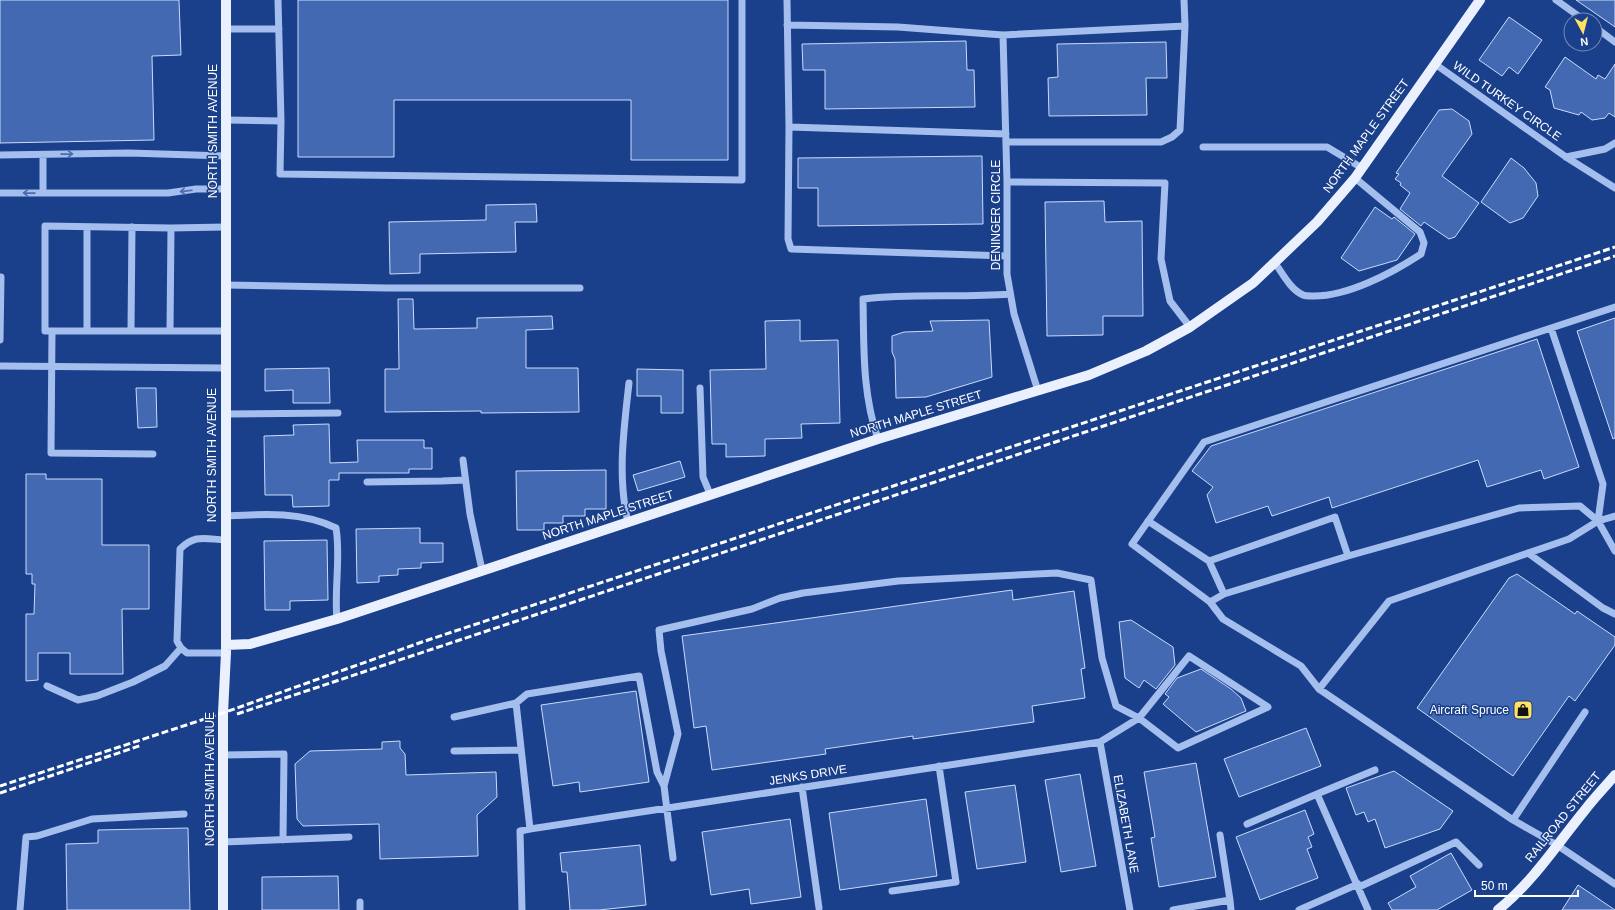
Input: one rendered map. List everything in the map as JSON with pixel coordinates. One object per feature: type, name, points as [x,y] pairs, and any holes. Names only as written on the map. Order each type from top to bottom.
[{"type":"main road","name":"NORTH SMITH AVENUE","points":[[222,910],[223,713],[226,649],[226,0]]},
{"type":"main road","name":"NORTH MAPLE STREET","points":[[226,649],[250,644],[337,619],[878,439],[1089,375],[1146,351],[1190,327],[1253,283],[1317,222],[1355,178],[1480,0]]},
{"type":"main road","name":"RAILROAD STREET","points":[[1498,910],[1510,901],[1615,775]]},
{"type":"street","points":[[278,0],[280,174],[742,180],[742,0]]},
{"type":"street","points":[[787,0],[789,127],[788,239],[791,248],[1007,256]]},
{"type":"street","points":[[1007,142],[1161,142],[1172,137],[1180,130],[1185,26],[1184,0]]},
{"type":"street","points":[[1556,0],[1573,12]]},
{"type":"street","points":[[788,25],[898,27],[1003,35],[1185,26]]},
{"type":"street","points":[[226,29],[279,29]]},
{"type":"street","points":[[1603,34],[1615,42]]},
{"type":"street","name":"DENINGER CIRCLE","points":[[1003,35],[1007,142],[1007,274],[1014,314],[1038,391]]},
{"type":"street","name":"WILD TURKEY CIRCLE","points":[[1435,64],[1566,157],[1615,188]]},
{"type":"street","points":[[226,120],[280,120]]},
{"type":"street","points":[[789,127],[1006,134]]},
{"type":"street","points":[[1566,157],[1606,149],[1615,143]]},
{"type":"street","points":[[1203,148],[1327,147],[1362,168]]},
{"type":"street","points":[[0,156],[129,153],[226,156]]},
{"type":"street","points":[[42,155],[43,193]]},
{"type":"street","points":[[1275,263],[1290,285],[1303,296],[1322,296],[1358,286],[1403,266],[1421,254],[1424,243],[1420,232],[1355,178]]},
{"type":"street","points":[[1007,182],[1165,183],[1161,259],[1170,302],[1190,327]]},
{"type":"street","points":[[0,192],[168,193],[196,189],[225,189]]},
{"type":"street","points":[[225,227],[171,228],[45,226],[45,331],[225,331]]},
{"type":"street","points":[[86,331],[87,227]]},
{"type":"street","points":[[131,331],[132,227]]},
{"type":"street","points":[[170,331],[171,228]]},
{"type":"street","points":[[0,277],[0,340]]},
{"type":"street","points":[[225,285],[387,288],[580,288]]},
{"type":"street","points":[[878,439],[870,417],[865,372],[863,299],[894,295],[977,297],[1010,294]]},
{"type":"street","points":[[1615,307],[1204,442],[1132,544],[1210,602],[1223,619],[1301,666],[1319,690],[1513,820],[1557,845],[1615,884]]},
{"type":"street","points":[[1551,328],[1603,484],[1598,521]]},
{"type":"street","points":[[52,331],[51,453],[154,454]]},
{"type":"street","points":[[0,366],[225,368]]},
{"type":"street","points":[[628,522],[623,502],[623,475],[624,431],[629,383]]},
{"type":"street","points":[[700,388],[703,477],[710,494]]},
{"type":"street","points":[[225,414],[338,413]]},
{"type":"street","points":[[463,460],[470,514],[482,570]]},
{"type":"street","points":[[367,482],[465,480]]},
{"type":"street","points":[[1210,602],[1224,594],[1348,556],[1519,508],[1580,506],[1598,521],[1615,551]]},
{"type":"street","points":[[225,516],[282,514],[321,521],[336,528],[338,539],[337,619]]},
{"type":"street","points":[[1319,690],[1389,601],[1569,539],[1598,521],[1615,516]]},
{"type":"street","points":[[1209,561],[1335,517],[1348,556]]},
{"type":"street","points":[[1148,521],[1209,561],[1224,594]]},
{"type":"street","points":[[225,540],[197,538],[188,541],[180,549],[177,641],[181,648],[187,653],[226,649]]},
{"type":"street","points":[[1528,553],[1603,608],[1615,614]]},
{"type":"street","points":[[673,858],[664,786],[678,734],[661,651],[659,630],[752,609],[780,598],[803,593],[898,581],[1057,573],[1091,580],[1102,658],[1116,706],[1139,718],[1178,748],[1268,707],[1189,656],[1139,718],[1100,742]]},
{"type":"street","points":[[47,686],[78,700],[96,696],[133,682],[165,666],[181,648]]},
{"type":"street","points":[[454,717],[516,703],[527,694],[639,676],[657,772],[664,786]]},
{"type":"street","points":[[516,703],[520,750],[530,829]]},
{"type":"street","points":[[1513,820],[1585,712]]},
{"type":"street","name":"JENKS DRIVE","points":[[522,910],[520,830],[1100,742]]},
{"type":"street","name":"ELIZABETH LANE","points":[[1100,742],[1130,910]]},
{"type":"street","points":[[454,751],[520,750]]},
{"type":"street","points":[[223,755],[284,754],[283,840]]},
{"type":"street","points":[[892,891],[956,882],[939,766]]},
{"type":"street","points":[[1247,824],[1374,770]]},
{"type":"street","points":[[802,787],[819,908]]},
{"type":"street","points":[[1317,794],[1368,910]]},
{"type":"street","points":[[20,910],[26,837],[37,836],[92,819],[184,814]]},
{"type":"street","points":[[1220,835],[1231,910]]},
{"type":"street","points":[[223,842],[349,837]]},
{"type":"street","points":[[1298,910],[1358,886],[1456,842],[1479,864]]},
{"type":"street","points":[[1173,910],[1230,900]]},
{"type":"building","points":[[0,0],[179,0],[181,55],[152,56],[154,140],[0,143]]},
{"type":"building","points":[[298,0],[728,0],[728,160],[631,160],[631,100],[394,100],[394,157],[298,157]]},
{"type":"building","points":[[1576,0],[1615,0],[1615,27],[1603,19],[1603,12],[1593,12]]},
{"type":"building","points":[[1509,17],[1542,40],[1518,74],[1509,67],[1502,76],[1479,60]]},
{"type":"building","points":[[966,41],[967,70],[974,70],[975,107],[825,109],[825,70],[803,70],[802,44]]},
{"type":"building","points":[[1166,42],[1167,78],[1146,78],[1147,115],[1049,116],[1048,78],[1058,77],[1057,44]]},
{"type":"building","points":[[1565,57],[1596,79],[1598,75],[1605,79],[1615,64],[1615,117],[1609,113],[1605,118],[1592,120],[1581,112],[1579,115],[1554,108],[1550,90],[1545,87]]},
{"type":"building","points":[[1452,109],[1469,121],[1472,134],[1442,176],[1479,203],[1455,237],[1449,239],[1424,222],[1421,226],[1400,209],[1410,193],[1395,179],[1399,174],[1396,173],[1439,110]]},
{"type":"building","points":[[982,156],[983,224],[818,226],[818,188],[798,188],[798,158]]},
{"type":"building","points":[[1511,158],[1524,168],[1536,183],[1538,196],[1523,218],[1510,223],[1481,202]]},
{"type":"building","points":[[1104,201],[1105,222],[1142,221],[1143,316],[1103,316],[1103,335],[1047,336],[1045,202]]},
{"type":"building","points":[[536,204],[537,222],[515,222],[516,252],[420,254],[420,273],[390,274],[389,222],[486,220],[486,205]]},
{"type":"building","points":[[1375,207],[1392,219],[1394,217],[1415,234],[1397,260],[1359,271],[1341,258]]},
{"type":"building","points":[[398,299],[413,299],[414,329],[477,328],[477,318],[552,316],[553,329],[526,330],[526,368],[578,368],[579,412],[385,412],[385,369],[399,369]]},
{"type":"building","points":[[1615,318],[1615,438],[1613,439],[1577,331]]},
{"type":"building","points":[[800,320],[800,341],[838,340],[840,423],[801,424],[802,438],[765,439],[765,456],[726,457],[726,444],[712,444],[710,370],[766,369],[765,321]]},
{"type":"building","points":[[989,320],[992,377],[926,397],[896,398],[895,359],[892,352],[892,336],[904,332],[933,331],[930,321]]},
{"type":"building","points":[[1537,339],[1579,467],[1544,479],[1541,470],[1487,487],[1478,460],[1332,508],[1329,497],[1272,516],[1268,506],[1216,523],[1207,495],[1213,487],[1192,471],[1211,446]]},
{"type":"building","points":[[329,368],[330,403],[293,403],[293,390],[265,391],[265,369]]},
{"type":"building","points":[[637,369],[683,370],[683,413],[661,413],[661,396],[637,396]]},
{"type":"building","points":[[136,388],[156,388],[157,427],[138,428]]},
{"type":"building","points":[[329,424],[330,463],[358,462],[357,440],[424,440],[424,448],[432,448],[432,469],[409,469],[409,473],[339,473],[339,480],[329,480],[329,506],[293,507],[292,495],[265,495],[264,436],[294,435],[293,425]]},
{"type":"building","points":[[680,461],[685,477],[638,491],[633,475]]},
{"type":"building","points":[[606,470],[606,509],[585,509],[585,516],[563,516],[563,523],[544,523],[544,530],[517,530],[516,471]]},
{"type":"building","points":[[26,474],[46,474],[46,479],[102,479],[102,545],[149,545],[149,609],[122,609],[123,674],[70,674],[70,653],[38,653],[38,680],[26,681],[26,614],[34,614],[35,584],[32,584],[32,574],[26,574]]},
{"type":"building","points":[[420,528],[420,543],[443,543],[443,562],[421,563],[421,568],[398,569],[398,575],[379,576],[379,582],[357,583],[356,529]]},
{"type":"building","points":[[327,540],[328,600],[290,601],[290,610],[265,610],[264,541]]},
{"type":"building","points":[[1517,574],[1575,614],[1577,611],[1615,637],[1615,645],[1575,701],[1569,696],[1513,776],[1417,708],[1509,578]]},
{"type":"building","points":[[1012,590],[1013,600],[1074,591],[1085,668],[1081,669],[1085,698],[1032,706],[1034,722],[913,739],[913,736],[825,749],[826,754],[712,770],[706,726],[694,728],[682,636]]},
{"type":"building","points":[[1131,620],[1173,647],[1175,665],[1156,689],[1144,680],[1139,688],[1125,678],[1119,622]]},
{"type":"building","points":[[1201,669],[1231,689],[1241,698],[1246,711],[1196,732],[1163,704],[1169,697],[1165,694],[1177,678]]},
{"type":"building","points":[[636,691],[649,782],[580,792],[579,782],[553,786],[541,705]]},
{"type":"building","points":[[1306,728],[1321,766],[1239,797],[1224,759]]},
{"type":"building","points":[[400,741],[400,748],[405,754],[406,775],[496,772],[497,797],[477,815],[478,856],[380,859],[379,824],[303,826],[297,819],[295,764],[310,751],[382,749],[382,742]]},
{"type":"building","points":[[1196,763],[1216,877],[1159,887],[1151,838],[1155,837],[1144,772]]},
{"type":"building","points":[[1394,771],[1453,811],[1440,829],[1385,848],[1375,819],[1368,822],[1364,812],[1356,815],[1346,788]]},
{"type":"building","points":[[1080,774],[1096,866],[1061,872],[1045,780]]},
{"type":"building","points":[[1015,785],[1026,862],[977,869],[965,792]]},
{"type":"building","points":[[926,799],[937,876],[840,890],[829,813]]},
{"type":"building","points":[[1305,810],[1314,834],[1308,837],[1312,847],[1307,849],[1318,878],[1260,900],[1236,837]]},
{"type":"building","points":[[790,819],[801,897],[751,904],[749,889],[711,895],[702,832]]},
{"type":"building","points":[[188,828],[190,910],[67,910],[66,844],[98,843],[98,830]]},
{"type":"building","points":[[640,845],[646,905],[599,910],[570,910],[567,872],[562,872],[560,853]]},
{"type":"building","points":[[1451,853],[1472,890],[1437,910],[1392,910],[1388,903],[1416,887],[1410,876]]},
{"type":"building","points":[[338,876],[339,910],[262,910],[262,877]]},
{"type":"building","points":[[1578,885],[1615,910],[1562,910]]},
{"type":"railway","points":[[0,786],[223,713],[422,642],[1615,247]]},
{"type":"railway","points":[[237,714],[1615,256]]},
{"type":"railway","points":[[0,793],[142,745]]},
{"type":"place","name":"Aircraft Spruce","points":[[1523,710]]}]
